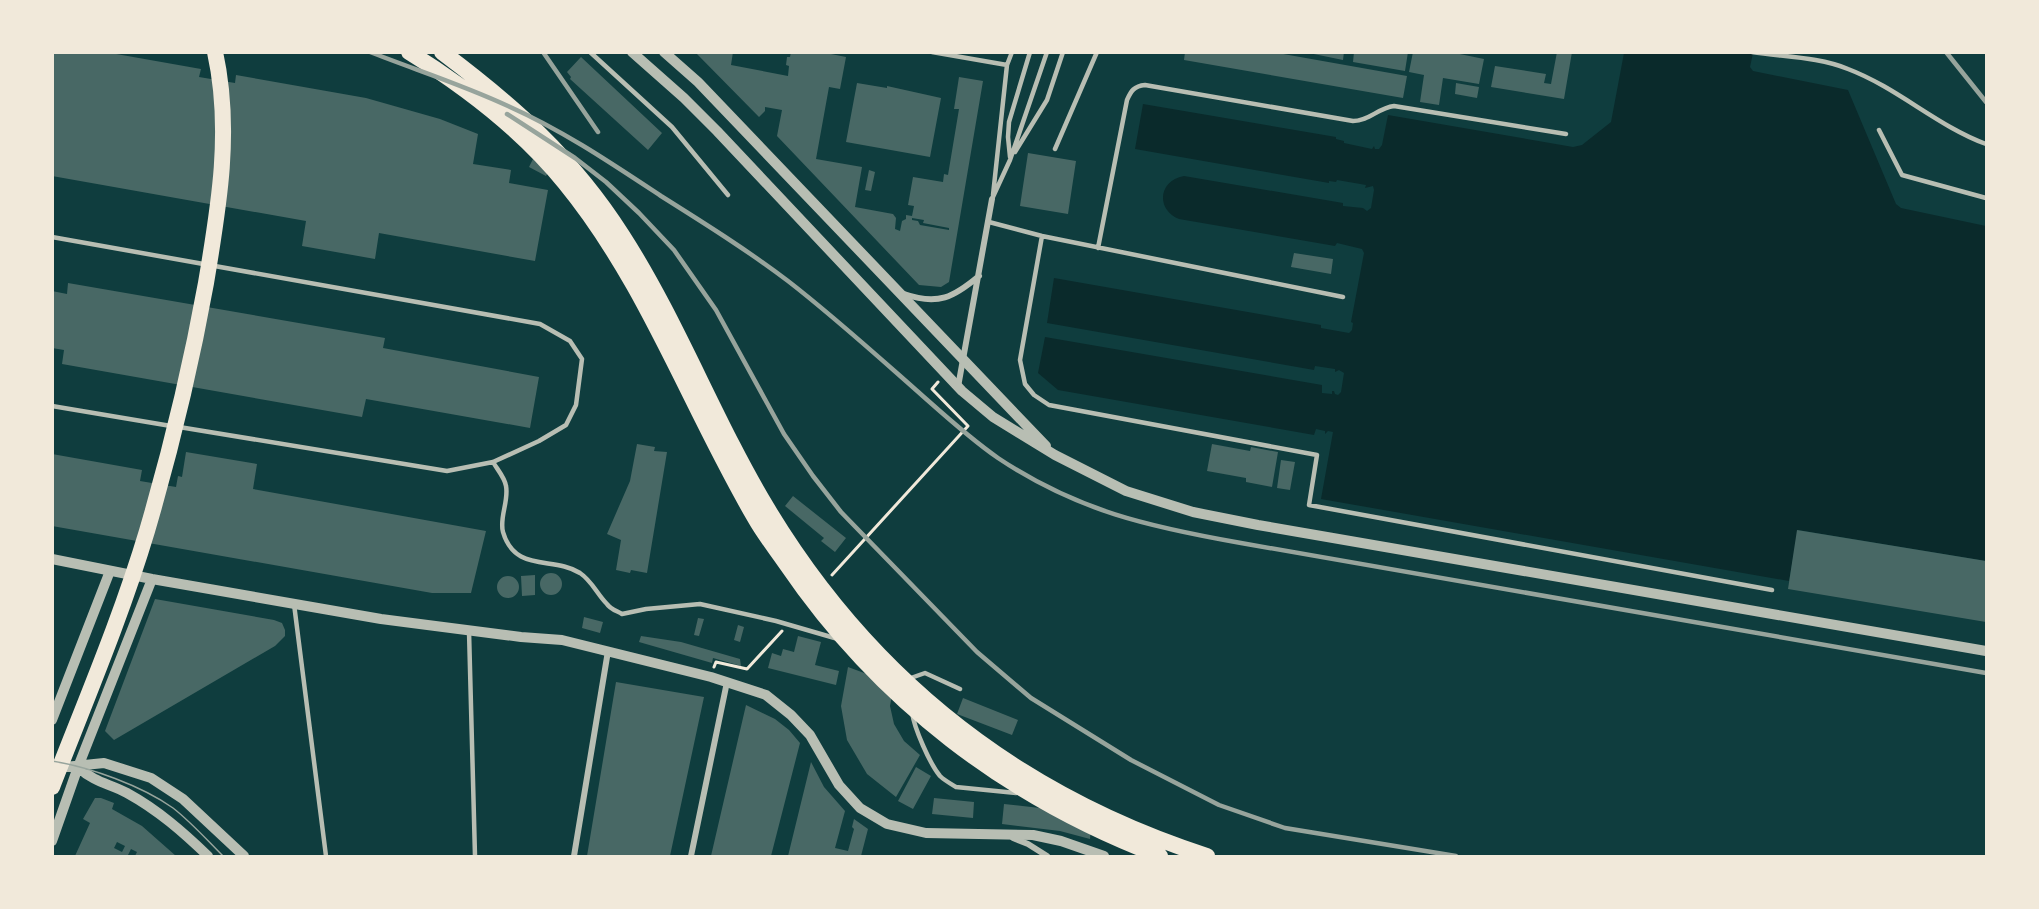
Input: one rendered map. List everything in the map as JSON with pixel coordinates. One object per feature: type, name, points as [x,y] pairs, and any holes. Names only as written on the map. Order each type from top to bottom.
[{"type":"highway","points":[[52,787],[111,637],[147,532],[197,332],[216,228],[222,170],[224,116],[215,52]]},
{"type":"highway","points":[[409,52],[450,78],[496,114],[531,145],[571,190],[615,253],[646,306],[756,519],[831,626],[865,664],[934,728],[1023,790],[1075,819],[1160,856]]},
{"type":"highway","points":[[442,52],[528,121],[558,151],[603,207],[622,234],[656,293],[767,507],[816,580],[877,654],[916,692],[967,734],[1042,784],[1124,825],[1169,844],[1207,856]]},
{"type":"street","points":[[632,52],[717,131],[958,387],[993,417],[1055,455],[1126,491],[1193,512],[1270,527],[1986,651]]},
{"type":"street","points":[[664,52],[698,82],[1055,455]]},
{"type":"street","points":[[958,387],[980,276],[992,199]]},
{"type":"street","points":[[899,292],[915,298],[946,298],[960,292],[980,276]]},
{"type":"street","points":[[52,559],[381,619],[562,640],[727,682],[766,695],[791,715],[810,735],[839,785],[860,808],[887,824],[926,833],[1033,835],[1061,841],[1104,856]]},
{"type":"street","points":[[52,720],[110,571]]},
{"type":"street","points":[[52,841],[78,767],[152,579]]},
{"type":"street","points":[[574,856],[608,651]]},
{"type":"street","points":[[691,856],[727,682]]},
{"type":"street","points":[[52,768],[104,763],[151,778],[183,799],[244,856]]},
{"type":"street","points":[[78,767],[90,778],[125,792],[153,808],[177,826],[208,856]]},
{"type":"street","points":[[1007,836],[1029,844],[1047,856]]},
{"type":"lane","points":[[590,52],[672,127],[728,195]]},
{"type":"lane","points":[[932,52],[1007,65]]},
{"type":"lane","points":[[992,199],[1007,65],[1012,52]]},
{"type":"lane","points":[[1010,160],[1009,122],[1030,52]]},
{"type":"lane","points":[[992,199],[1010,160],[1047,52]]},
{"type":"lane","points":[[1010,160],[1047,100],[1063,52]]},
{"type":"lane","points":[[1055,149],[1097,52]]},
{"type":"lane","points":[[1753,53],[1823,62],[1846,68],[1878,83],[1963,134],[1986,144]]},
{"type":"lane","points":[[1098,248],[1127,100],[1133,89],[1138,86],[1145,85],[1353,121],[1366,120],[1383,109],[1394,106],[1566,134]]},
{"type":"lane","points":[[1879,130],[1902,176],[1986,198]]},
{"type":"lane","points":[[989,222],[1042,237],[1343,297]]},
{"type":"lane","points":[[52,237],[540,324],[570,340],[582,359],[576,405],[566,425],[539,441],[493,462],[447,471],[52,406]]},
{"type":"lane","points":[[1042,237],[1020,360],[1025,384],[1049,405],[1317,455],[1309,505],[1772,590]]},
{"type":"lane","points":[[493,462],[506,486],[503,531],[510,546],[519,557],[569,568],[580,574],[592,584],[607,606],[622,614],[646,609],[700,604],[776,621],[858,647]]},
{"type":"lane","points":[[294,604],[326,856]]},
{"type":"lane","points":[[470,631],[475,856]]},
{"type":"lane","points":[[868,652],[889,660],[908,679],[913,717],[919,737],[940,776],[956,786],[1016,793]]},
{"type":"lane","points":[[908,679],[925,673],[960,689]]},
{"type":"path","points":[[828,579],[968,426],[932,389],[938,382]]},
{"type":"path","points":[[716,662],[747,669],[787,625]]},
{"type":"water","points":[[1624,53],[1753,53],[1750,67],[1753,71],[1848,90],[1896,204],[1901,208],[1986,226],[1986,561],[1798,530],[1789,581],[1321,499],[1333,432],[1328,431],[1325,434],[1325,431],[1316,429],[1314,435],[1058,390],[1038,373],[1045,337],[1322,385],[1322,393],[1332,394],[1334,391],[1338,395],[1341,392],[1344,373],[1339,370],[1335,372],[1335,369],[1315,366],[1314,370],[1047,323],[1054,278],[1321,325],[1321,328],[1349,333],[1352,330],[1353,323],[1351,322],[1364,253],[1362,249],[1337,243],[1335,246],[1179,219],[1166,209],[1163,195],[1169,183],[1184,176],[1343,203],[1343,206],[1363,208],[1367,211],[1371,208],[1373,186],[1365,188],[1366,185],[1337,180],[1336,182],[1329,181],[1329,183],[1135,149],[1143,104],[1336,137],[1344,143],[1372,149],[1374,146],[1375,149],[1379,149],[1382,145],[1388,115],[1573,147],[1582,145],[1611,122]]},
{"type":"building","points":[[52,52],[105,52],[201,69],[199,77],[235,83],[236,75],[366,98],[440,119],[478,134],[473,164],[511,170],[509,183],[548,190],[535,261],[379,233],[375,259],[302,246],[306,221],[52,176]]},
{"type":"building","points":[[695,52],[733,52],[731,65],[788,76],[787,57],[790,57],[791,52],[821,52],[846,57],[840,89],[829,87],[816,159],[862,167],[855,207],[893,214],[896,218],[895,229],[900,231],[906,215],[912,216],[914,206],[908,205],[913,177],[943,182],[944,174],[948,175],[959,109],[954,109],[959,77],[983,81],[949,282],[941,287],[919,285],[777,136],[782,110],[765,107],[765,111],[759,117]],"holes":[[[912,218],[924,220],[923,223],[949,228],[949,230],[920,225]]]},
{"type":"building","points":[[1185,52],[1272,52],[1407,76],[1403,98],[1184,60]]},
{"type":"building","points":[[1304,52],[1344,52],[1343,60]]},
{"type":"building","points":[[1354,52],[1408,52],[1405,71],[1353,62]]},
{"type":"building","points":[[1413,52],[1450,52],[1484,59],[1479,84],[1443,78],[1439,105],[1420,102],[1424,75],[1409,72]]},
{"type":"building","points":[[1557,52],[1572,52],[1564,99],[1491,87],[1495,66],[1546,74],[1544,83],[1551,84]]},
{"type":"building","points":[[581,57],[662,133],[648,150],[570,79],[567,72]]},
{"type":"building","points":[[857,83],[887,88],[887,86],[941,98],[930,157],[846,142]]},
{"type":"building","points":[[1456,83],[1479,87],[1477,98],[1455,94]]},
{"type":"building","points":[[1028,153],[1076,161],[1068,214],[1020,206]]},
{"type":"building","points":[[533,159],[551,168],[546,176],[529,167]]},
{"type":"building","points":[[869,170],[875,172],[871,191],[865,190]]},
{"type":"building","points":[[1294,253],[1333,259],[1331,274],[1291,267]]},
{"type":"building","points":[[68,283],[385,338],[383,348],[539,377],[530,428],[366,399],[362,417],[62,364],[64,350],[52,348],[52,291],[67,294]]},
{"type":"building","points":[[637,444],[655,447],[654,451],[667,452],[647,573],[616,570],[621,540],[607,534],[630,481]]},
{"type":"building","points":[[1212,444],[1250,451],[1251,447],[1278,452],[1272,487],[1246,482],[1246,478],[1207,471]]},
{"type":"building","points":[[186,452],[257,464],[253,489],[486,531],[471,593],[432,593],[52,526],[52,454],[142,470],[140,481],[176,487],[178,476],[182,477]]},
{"type":"building","points":[[1281,460],[1295,462],[1290,490],[1277,488]]},
{"type":"building","points":[[793,496],[846,538],[835,552],[821,541],[824,538],[785,506]]},
{"type":"building","points":[[1797,530],[1986,561],[1986,622],[1788,589]]},
{"type":"building","points":[[551,573],[559,576],[562,584],[559,592],[551,595],[543,592],[540,584],[543,576]]},
{"type":"building","points":[[535,575],[535,595],[522,596],[521,576]]},
{"type":"building","points":[[508,576],[516,579],[519,587],[516,595],[508,598],[500,595],[497,587],[500,579]]},
{"type":"building","points":[[155,599],[274,620],[282,623],[285,636],[275,646],[114,740],[105,731]]},
{"type":"building","points":[[584,617],[603,622],[600,633],[582,628]]},
{"type":"building","points":[[698,618],[704,619],[699,636],[694,635]]},
{"type":"building","points":[[738,625],[744,627],[740,642],[734,640]]},
{"type":"building","points":[[641,636],[681,642],[740,659],[741,666],[713,658],[712,663],[639,642]]},
{"type":"building","points":[[798,636],[821,642],[815,665],[839,671],[836,685],[768,668],[772,653],[781,656],[783,649],[794,652]]},
{"type":"building","points":[[848,667],[894,684],[890,706],[894,724],[904,741],[920,755],[896,797],[867,774],[847,740],[841,706]]},
{"type":"building","points":[[616,682],[704,697],[670,856],[587,856]]},
{"type":"building","points":[[963,698],[1018,720],[1012,735],[957,714]]},
{"type":"building","points":[[746,705],[775,719],[800,743],[771,856],[711,856]]},
{"type":"building","points":[[811,762],[824,787],[845,811],[835,848],[848,851],[854,829],[852,827],[854,819],[868,829],[861,856],[788,856]]},
{"type":"building","points":[[916,767],[931,776],[913,809],[898,801]]},
{"type":"building","points":[[95,798],[114,803],[112,809],[142,826],[176,856],[135,856],[137,852],[131,849],[128,855],[131,856],[75,856],[90,823],[83,819]],"holes":[[[117,842],[125,846],[122,852],[114,848]]]},
{"type":"building","points":[[934,798],[974,802],[973,818],[932,814]]},
{"type":"building","points":[[1004,804],[1092,814],[1090,839],[1060,831],[1002,824]]},
{"type":"tram line","points":[[52,761],[115,778],[146,792],[173,808],[223,856]]},
{"type":"railway","points":[[370,52],[457,84],[508,106],[567,136],[605,159],[757,258],[788,281],[956,425],[998,458],[1027,476],[1086,504],[1145,523],[1208,537],[1986,673]]},
{"type":"railway","points":[[543,52],[598,132]]},
{"type":"railway","points":[[1946,52],[1986,102]]},
{"type":"railway","points":[[507,114],[575,158],[606,182],[674,250],[716,310],[784,434],[841,512],[977,652],[1031,698],[1131,760],[1219,805],[1285,828],[1456,856]]}]
